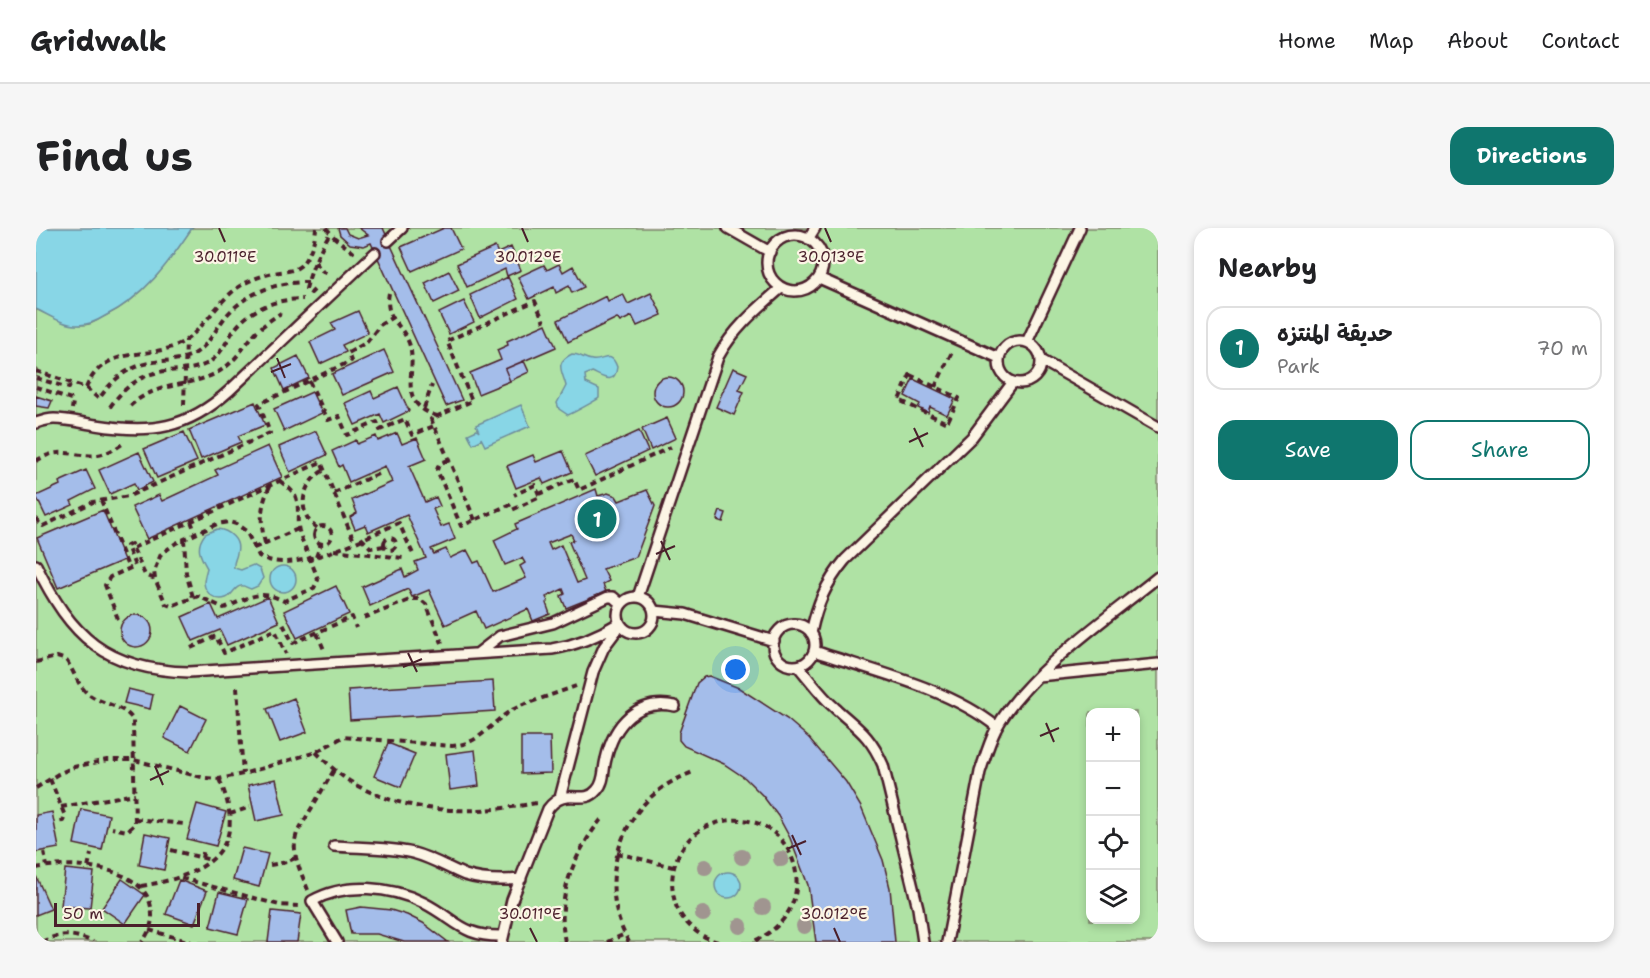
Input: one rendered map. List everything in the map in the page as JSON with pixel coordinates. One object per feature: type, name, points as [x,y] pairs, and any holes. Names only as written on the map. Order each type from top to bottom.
[{"type":"lane","points":[[388,241],[402,228]]},
{"type":"lane","points":[[728,228],[770,252]]},
{"type":"lane","points":[[808,238],[815,228]]},
{"type":"lane","points":[[1027,342],[1080,228]]},
{"type":"lane","points":[[786,237],[808,238],[818,247],[823,259],[819,278],[802,291],[782,288],[770,276],[768,260],[770,252],[786,237]]},
{"type":"lane","points":[[36,423],[54,419],[119,429],[143,430],[167,427],[190,419],[212,407],[375,253]]},
{"type":"lane","points":[[819,278],[999,358]]},
{"type":"lane","points":[[638,597],[718,357],[733,332],[743,321],[782,288]]},
{"type":"lane","points":[[1027,342],[1034,346],[1041,360],[1041,366],[1035,376],[1025,382],[1013,382],[1000,370],[999,358],[1004,347],[1009,343],[1027,342]]},
{"type":"lane","points":[[1041,360],[1158,427]]},
{"type":"lane","points":[[811,633],[822,594],[832,576],[845,560],[972,437],[1013,382]]},
{"type":"lane","points":[[36,565],[54,600],[73,626],[97,647],[141,667],[165,671],[189,672],[566,646],[594,637],[620,624]]},
{"type":"lane","points":[[947,942],[980,772],[986,751],[997,727],[1012,705],[1052,663],[1158,578]]},
{"type":"lane","points":[[478,653],[500,636],[553,623],[608,597],[613,597],[621,604]]},
{"type":"lane","points":[[560,798],[590,681],[601,653],[620,624],[618,610],[621,604],[638,597],[648,601],[654,611],[652,623],[643,632],[631,632],[620,624]]},
{"type":"lane","points":[[654,611],[685,614],[774,641]]},
{"type":"lane","points":[[798,625],[811,633],[815,645],[811,658],[798,666],[790,665],[777,657],[774,641],[783,628],[798,625]]},
{"type":"lane","points":[[814,651],[947,696],[985,716],[997,727]]},
{"type":"lane","points":[[1038,676],[1158,664]]},
{"type":"lane","points":[[798,666],[835,708],[858,727],[877,751],[883,765],[913,887],[923,942]]},
{"type":"lane","points":[[337,942],[312,900],[332,892],[353,889],[382,890],[403,895],[423,903],[464,930],[503,939],[512,900],[548,809],[560,798],[566,796],[586,798],[597,791],[603,780],[609,747],[614,735],[630,715],[651,704],[675,706]]},
{"type":"lane","points":[[334,846],[399,850],[431,859],[482,880],[521,879]]},
{"type":"path","points":[[86,388],[91,377],[100,367],[117,358],[169,348],[186,340],[217,305],[242,285],[274,273],[295,270],[301,265],[313,244],[316,228]]},
{"type":"path","points":[[326,228],[353,252],[345,259]]},
{"type":"path","points":[[317,286],[311,292],[306,289],[315,261],[330,233]]},
{"type":"path","points":[[315,261],[323,272],[329,274]]},
{"type":"path","points":[[323,280],[337,267]]},
{"type":"path","points":[[36,371],[86,388],[99,399],[116,378],[126,370],[152,362],[185,358],[202,349],[227,315],[240,303],[255,294],[289,282],[308,282]]},
{"type":"path","points":[[389,292],[388,309],[391,318],[405,334],[412,354],[410,389],[417,403],[438,416]]},
{"type":"path","points":[[110,407],[136,380],[156,372],[195,368],[213,359],[240,322],[250,314],[272,303],[303,299]]},
{"type":"path","points":[[475,520],[431,419],[472,401],[447,341],[534,301],[544,322]]},
{"type":"path","points":[[130,406],[148,392],[208,377],[226,367],[255,333],[281,313]]},
{"type":"path","points":[[36,518],[40,524],[47,525],[101,500],[129,496],[270,433],[259,405],[351,361],[348,353],[367,342],[380,325],[391,318]]},
{"type":"path","points":[[184,406],[186,340]]},
{"type":"path","points":[[934,387],[958,340]]},
{"type":"path","points":[[910,375],[934,387],[959,398],[947,423],[899,400],[910,375]]},
{"type":"path","points":[[36,378],[69,388],[71,383]]},
{"type":"path","points":[[309,381],[328,420],[339,416],[347,435],[377,422],[380,430],[405,419],[412,435],[434,426]]},
{"type":"path","points":[[424,409],[432,385]]},
{"type":"path","points":[[36,387],[70,399],[73,405],[70,421]]},
{"type":"path","points":[[36,461],[56,453],[76,452],[96,455],[106,453],[143,430]]},
{"type":"path","points":[[448,460],[437,466],[461,526],[509,505],[512,510],[540,497],[539,494],[574,479],[579,490],[671,447]]},
{"type":"path","points":[[132,548],[321,462],[354,541]]},
{"type":"path","points":[[317,528],[308,520],[305,511],[305,491],[318,473],[325,470]]},
{"type":"path","points":[[334,493],[378,474]]},
{"type":"path","points":[[280,481],[292,491],[296,498],[298,529],[309,560],[316,576],[314,588],[284,601],[272,596],[257,594],[224,608],[203,598],[193,597],[168,605],[155,579],[154,571],[161,554],[168,547],[223,522],[236,524],[246,531],[259,556],[263,559],[292,562],[309,560],[399,523],[413,554]]},
{"type":"path","points":[[265,543],[261,514],[265,495],[270,486]]},
{"type":"path","points":[[514,495],[535,486],[539,494]]},
{"type":"path","points":[[101,500],[129,568]]},
{"type":"path","points":[[298,514],[305,511]]},
{"type":"path","points":[[191,521],[196,534]]},
{"type":"path","points":[[324,525],[331,530],[333,534],[329,542],[321,543],[315,539],[317,528],[324,525]]},
{"type":"path","points":[[255,548],[298,529]]},
{"type":"path","points":[[361,538],[371,548],[384,546],[387,549],[394,549],[396,542]]},
{"type":"path","points":[[184,539],[186,573],[193,597]]},
{"type":"path","points":[[384,546],[386,539],[408,543]]},
{"type":"path","points":[[316,557],[321,543]]},
{"type":"path","points":[[118,619],[105,585],[111,577],[135,566],[126,546],[131,544],[145,575],[155,579]]},
{"type":"path","points":[[333,550],[403,558]]},
{"type":"path","points":[[364,618],[420,598],[426,604],[447,655]]},
{"type":"path","points":[[283,624],[293,643],[352,617],[356,628]]},
{"type":"path","points":[[191,648],[216,636],[224,653],[275,630],[291,665]]},
{"type":"path","points":[[36,662],[62,658],[69,664],[75,678],[88,694],[130,716],[135,724],[135,824],[127,831],[112,828]]},
{"type":"path","points":[[36,788],[74,767],[107,760],[134,760],[205,778],[219,779],[316,753],[343,737],[369,741],[463,745],[482,735],[513,710],[590,681]]},
{"type":"path","points":[[237,687],[243,774]]},
{"type":"path","points":[[316,753],[352,783],[381,796],[420,807],[505,808],[560,798]]},
{"type":"path","points":[[181,878],[279,905],[296,906],[312,900],[295,858],[294,849],[297,833],[334,770]]},
{"type":"path","points":[[629,942],[619,919],[614,894],[617,854],[633,818],[646,802],[677,778],[695,771]]},
{"type":"path","points":[[50,779],[64,820],[56,822]]},
{"type":"path","points":[[140,886],[181,878],[198,870],[212,860],[224,845],[228,835],[230,814],[228,801],[219,779]]},
{"type":"path","points":[[61,807],[135,794]]},
{"type":"path","points":[[230,814],[250,807]]},
{"type":"path","points":[[565,942],[562,913],[567,881],[582,846],[603,817]]},
{"type":"path","points":[[135,819],[184,824]]},
{"type":"path","points":[[718,942],[696,932],[686,922],[673,896],[672,882],[674,867],[687,842],[710,824],[724,820],[753,822],[766,828],[778,837],[794,861],[797,875],[793,904],[786,917],[765,936],[752,942]]},
{"type":"path","points":[[202,858],[204,848]]},
{"type":"path","points":[[171,850],[212,860]]},
{"type":"path","points":[[44,852],[47,866]]},
{"type":"path","points":[[88,867],[91,854]]},
{"type":"path","points":[[617,854],[674,867]]},
{"type":"path","points":[[270,865],[295,858]]},
{"type":"path","points":[[36,868],[67,864],[88,867],[127,877],[140,886],[149,899],[152,909],[149,930],[142,942]]},
{"type":"path","points":[[149,930],[191,942]]},
{"type":"path","points":[[608,942],[625,934]]},
{"type":"path","points":[[42,942],[65,935],[93,942]]},
{"type":"path","points":[[765,936],[767,942]]},
{"type":"green space","points":[[192,228],[1158,228],[1158,942],[36,942],[36,309],[68,323],[82,325],[93,323],[132,299],[164,266]]},
{"type":"water","points":[[36,228],[192,228],[154,278],[132,299],[99,320],[73,325],[36,309]]},
{"type":"water","points":[[572,354],[592,360],[609,357],[617,367],[616,373],[611,378],[604,378],[592,372],[585,375],[586,383],[599,389],[599,398],[568,415],[559,409],[557,403],[566,386],[561,364],[566,357]]},
{"type":"water","points":[[521,405],[530,426],[485,446],[481,438],[473,444],[468,434],[477,430],[479,432],[476,425]]},
{"type":"water","points":[[217,529],[230,534],[236,540],[238,548],[234,568],[241,570],[253,565],[260,569],[263,578],[258,586],[251,589],[239,586],[228,597],[222,599],[215,598],[206,590],[204,583],[207,568],[199,547],[205,534]]},
{"type":"water","points":[[283,566],[292,570],[296,579],[292,588],[283,592],[274,588],[270,579],[274,570]]},
{"type":"water","points":[[728,872],[738,875],[741,885],[738,895],[728,898],[718,895],[715,885],[718,875]]},
{"type":"building","points":[[338,228],[345,228],[348,234],[358,238],[368,235],[359,228],[383,228],[462,400],[446,406],[371,243],[364,246],[350,244],[340,235]]},
{"type":"building","points":[[444,228],[451,228],[461,249],[412,271],[401,247]]},
{"type":"building","points":[[495,247],[498,253],[511,247],[521,270],[507,276],[505,269],[467,287],[457,264]]},
{"type":"building","points":[[559,264],[563,272],[573,266],[584,287],[572,293],[569,286],[556,293],[554,287],[529,299],[518,277],[544,265],[547,270]]},
{"type":"building","points":[[449,271],[459,291],[434,303],[425,283]]},
{"type":"building","points":[[508,277],[518,299],[480,318],[470,295]]},
{"type":"building","points":[[651,293],[662,315],[637,326],[632,316],[620,322],[617,318],[568,342],[558,320],[606,296],[608,301],[623,294],[628,304]]},
{"type":"building","points":[[464,301],[474,322],[449,334],[439,313]]},
{"type":"building","points":[[358,311],[368,333],[342,345],[346,352],[320,364],[310,342],[335,330],[331,323]]},
{"type":"building","points":[[546,324],[556,347],[505,369],[510,381],[478,394],[470,373],[501,360],[497,350],[508,345],[507,341]]},
{"type":"building","points":[[384,350],[394,372],[342,395],[332,374]]},
{"type":"building","points":[[298,356],[309,378],[284,390],[274,368]]},
{"type":"building","points":[[524,361],[529,372],[510,381],[505,369]]},
{"type":"building","points":[[733,368],[747,374],[739,390],[744,392],[734,415],[716,407]]},
{"type":"building","points":[[668,377],[679,381],[683,392],[679,403],[668,407],[657,403],[653,392],[657,381]]},
{"type":"building","points":[[913,379],[955,399],[947,415],[930,407],[928,413],[918,408],[920,404],[905,396]]},
{"type":"building","points":[[398,387],[409,411],[384,423],[380,414],[355,425],[345,403],[371,391],[374,398]]},
{"type":"building","points":[[312,392],[322,413],[284,431],[274,409]]},
{"type":"building","points":[[36,396],[52,401],[49,408],[36,406]]},
{"type":"building","points":[[255,402],[265,425],[238,436],[241,442],[201,459],[189,430]]},
{"type":"building","points":[[667,418],[676,438],[651,450],[642,429]]},
{"type":"building","points":[[316,431],[327,455],[290,472],[279,447]]},
{"type":"building","points":[[639,431],[648,451],[595,476],[585,456]]},
{"type":"building","points":[[184,432],[197,461],[157,478],[144,449]]},
{"type":"building","points":[[397,433],[402,444],[417,438],[426,459],[409,466],[425,502],[436,497],[440,506],[433,509],[441,527],[449,524],[455,539],[431,549],[434,554],[446,549],[450,558],[467,550],[474,563],[479,561],[493,592],[526,578],[520,566],[525,563],[522,558],[505,565],[494,540],[517,529],[515,524],[596,489],[598,496],[608,493],[616,496],[619,501],[647,490],[655,506],[636,557],[603,569],[609,581],[603,584],[606,592],[566,608],[561,596],[565,594],[563,589],[546,597],[550,614],[533,621],[528,609],[484,629],[476,611],[445,625],[429,590],[412,597],[408,589],[370,606],[362,587],[402,569],[405,577],[418,570],[415,562],[426,558],[407,515],[368,532],[365,525],[355,529],[350,517],[357,513],[352,500],[392,482],[385,466],[349,482],[342,465],[339,467],[332,451],[356,440],[357,444],[376,436],[378,441]],"holes":[[[571,534],[574,540],[569,542],[585,580],[577,583],[561,545],[551,550],[548,543]]]},
{"type":"building","points":[[268,446],[282,477],[147,539],[132,507],[159,495],[162,501],[218,475],[215,470]]},
{"type":"building","points":[[563,451],[572,472],[544,484],[541,478],[516,488],[507,466],[533,455],[536,462]]},
{"type":"building","points":[[139,452],[153,482],[137,490],[134,483],[110,494],[99,470]]},
{"type":"building","points":[[86,470],[95,489],[71,501],[73,505],[46,517],[36,496],[60,485],[59,482]]},
{"type":"building","points":[[103,510],[124,560],[58,588],[37,538]]},
{"type":"building","points":[[720,511],[726,513],[723,522],[717,520]]},
{"type":"building","points":[[336,586],[349,614],[297,638],[284,611]]},
{"type":"building","points":[[268,597],[279,622],[227,645],[220,630],[193,641],[182,617],[211,604],[218,619]]},
{"type":"building","points":[[136,615],[147,620],[152,631],[147,642],[136,647],[125,642],[120,631],[125,620]]},
{"type":"building","points":[[709,676],[739,688],[787,719],[809,738],[846,782],[861,807],[883,860],[890,888],[895,942],[816,942],[808,885],[790,838],[778,816],[745,778],[724,764],[684,746],[679,740],[679,733],[697,683]]},
{"type":"building","points":[[493,681],[495,711],[350,720],[348,690]]},
{"type":"building","points":[[128,689],[153,695],[150,709],[124,703]]},
{"type":"building","points":[[294,698],[307,732],[280,742],[267,709]]},
{"type":"building","points":[[180,706],[206,719],[190,751],[164,738]]},
{"type":"building","points":[[521,737],[550,737],[551,773],[521,774]]},
{"type":"building","points":[[388,743],[415,754],[401,787],[374,776]]},
{"type":"building","points":[[475,750],[479,786],[450,790],[446,754]]},
{"type":"building","points":[[276,779],[284,815],[256,821],[248,785]]},
{"type":"building","points":[[197,804],[226,812],[216,846],[187,839]]},
{"type":"building","points":[[81,809],[109,815],[102,850],[74,844]]},
{"type":"building","points":[[52,812],[59,848],[36,852],[36,815]]},
{"type":"building","points":[[145,833],[170,838],[164,870],[139,865]]},
{"type":"building","points":[[242,848],[268,854],[259,887],[233,880]]},
{"type":"building","points":[[65,869],[94,872],[90,908],[61,906]]},
{"type":"building","points":[[36,876],[51,909],[36,915]]},
{"type":"building","points":[[122,879],[145,895],[125,924],[102,908]]},
{"type":"building","points":[[179,880],[207,891],[194,924],[166,914]]},
{"type":"building","points":[[219,892],[248,899],[238,934],[210,927]]},
{"type":"building","points":[[361,907],[391,910],[407,915],[423,923],[448,942],[404,942],[377,934],[351,934],[346,910]]},
{"type":"building","points":[[272,911],[301,914],[297,942],[268,942]]},
{"type":"place","name":"حديقة المنتزه","points":[[597,519]]}]
